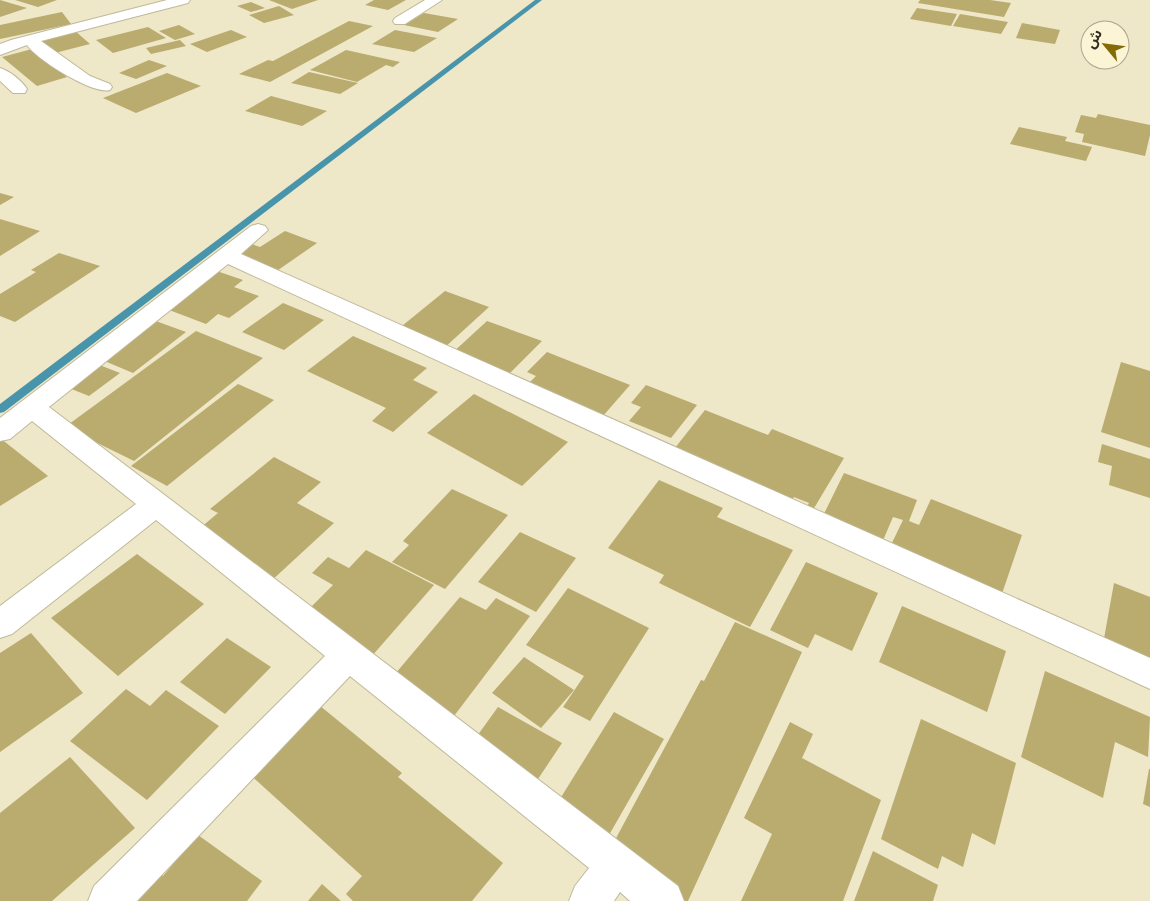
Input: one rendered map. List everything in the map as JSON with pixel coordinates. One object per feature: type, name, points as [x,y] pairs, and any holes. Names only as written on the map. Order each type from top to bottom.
[{"type":"street","points":[[0,50],[16,43],[183,0]]},
{"type":"street","points":[[400,21],[435,0]]},
{"type":"street","points":[[33,40],[35,45],[84,79],[104,87]]},
{"type":"street","points":[[0,72],[19,90]]},
{"type":"street","points":[[0,432],[258,230]]},
{"type":"street","points":[[226,255],[1150,674]]},
{"type":"street","points":[[32,407],[663,901]]},
{"type":"street","points":[[0,624],[156,504]]},
{"type":"street","points":[[109,901],[350,655]]},
{"type":"street","points":[[590,901],[616,864]]},
{"type":"building","points":[[0,0],[27,8],[0,17]]},
{"type":"building","points":[[15,0],[57,0],[38,7]]},
{"type":"building","points":[[269,0],[318,0],[292,9]]},
{"type":"building","points":[[374,0],[406,0],[388,10],[365,5]]},
{"type":"building","points":[[920,0],[990,0],[1011,3],[1004,17],[918,3]]},
{"type":"building","points":[[251,2],[265,8],[251,12],[237,6]]},
{"type":"building","points":[[279,6],[294,15],[264,23],[249,15]]},
{"type":"building","points":[[917,8],[957,14],[951,26],[910,19]]},
{"type":"building","points":[[62,12],[71,24],[0,39],[0,25]]},
{"type":"building","points":[[424,13],[458,19],[438,32],[404,25]]},
{"type":"building","points":[[960,14],[1008,22],[1001,34],[953,26]]},
{"type":"building","points":[[349,21],[373,26],[270,82],[239,74],[268,60],[273,61]]},
{"type":"building","points":[[1022,23],[1060,30],[1055,44],[1016,38]]},
{"type":"building","points":[[179,25],[195,34],[175,40],[159,31]]},
{"type":"building","points":[[148,27],[166,38],[113,53],[96,40]]},
{"type":"building","points":[[74,30],[90,44],[43,56],[27,41]]},
{"type":"building","points":[[231,30],[247,37],[207,52],[190,44]]},
{"type":"building","points":[[395,30],[437,38],[414,52],[372,44]]},
{"type":"building","points":[[180,40],[186,46],[151,54],[146,48]]},
{"type":"building","points":[[32,49],[67,77],[37,86],[2,57]]},
{"type":"building","points":[[346,50],[400,62],[393,67],[386,65],[357,82],[310,70]]},
{"type":"building","points":[[149,60],[167,66],[136,79],[119,73]]},
{"type":"building","points":[[309,72],[358,83],[340,94],[291,83]]},
{"type":"building","points":[[167,73],[201,86],[136,113],[103,98]]},
{"type":"building","points":[[271,96],[327,111],[302,126],[245,111]]},
{"type":"building","points":[[1098,114],[1150,125],[1150,135],[1145,156],[1082,142],[1084,134],[1075,132],[1081,115],[1096,118]]},
{"type":"building","points":[[1019,127],[1067,137],[1065,141],[1092,147],[1086,161],[1010,144]]},
{"type":"building","points":[[0,193],[14,197],[0,205]]},
{"type":"building","points":[[0,219],[40,231],[0,256]]},
{"type":"building","points":[[285,231],[317,243],[271,275],[220,255],[243,241],[260,247]]},
{"type":"building","points":[[59,253],[100,266],[15,322],[0,316],[0,294],[36,272],[31,270]]},
{"type":"building","points":[[208,268],[243,280],[234,287],[259,296],[229,318],[218,314],[206,324],[156,305]]},
{"type":"building","points":[[445,291],[489,307],[443,349],[397,330]]},
{"type":"building","points":[[283,303],[324,320],[284,350],[242,332]]},
{"type":"building","points":[[142,316],[186,332],[133,373],[88,354]]},
{"type":"building","points":[[487,321],[542,341],[506,377],[450,355]]},
{"type":"building","points":[[196,331],[263,358],[134,461],[65,427]]},
{"type":"building","points":[[353,336],[427,368],[413,380],[438,392],[393,432],[372,421],[386,408],[307,371]]},
{"type":"building","points":[[547,352],[630,385],[596,424],[520,392],[536,376],[527,372]]},
{"type":"building","points":[[84,359],[120,373],[89,396],[69,388]]},
{"type":"building","points":[[1121,362],[1150,371],[1150,448],[1101,432]]},
{"type":"building","points":[[238,384],[274,400],[167,486],[131,466]]},
{"type":"building","points":[[646,385],[697,405],[671,438],[629,421],[641,407],[631,403]]},
{"type":"building","points":[[474,394],[568,442],[522,486],[427,433]]},
{"type":"building","points":[[705,410],[768,435],[772,429],[844,458],[804,525],[798,522],[809,503],[794,497],[783,515],[667,458]]},
{"type":"building","points":[[0,438],[48,476],[0,506]]},
{"type":"building","points":[[1102,444],[1150,459],[1150,498],[1109,485],[1112,466],[1098,462]]},
{"type":"building","points":[[274,457],[321,482],[297,503],[334,523],[270,582],[193,534],[218,513],[210,509]]},
{"type":"building","points":[[844,473],[917,500],[909,521],[919,525],[931,499],[1022,535],[995,614],[889,549],[903,520],[893,517],[878,552],[817,528]]},
{"type":"building","points":[[659,480],[723,508],[717,517],[793,550],[750,627],[659,583],[664,575],[608,548]]},
{"type":"building","points":[[452,489],[508,515],[445,589],[392,562],[409,545],[403,541]]},
{"type":"building","points":[[520,532],[576,558],[536,612],[478,582]]},
{"type":"building","points":[[366,550],[434,585],[371,657],[302,616],[333,585],[312,573],[328,557],[349,568]]},
{"type":"building","points":[[137,554],[204,604],[118,676],[51,618]]},
{"type":"building","points":[[806,562],[878,593],[852,651],[815,634],[808,648],[770,630]]},
{"type":"building","points":[[1114,583],[1150,597],[1150,663],[1103,644]]},
{"type":"building","points":[[568,588],[649,628],[590,721],[563,707],[584,676],[526,645]]},
{"type":"building","points":[[460,597],[486,610],[496,598],[530,616],[454,716],[390,680]]},
{"type":"building","points":[[902,606],[1006,651],[987,712],[879,662]]},
{"type":"building","points":[[735,622],[802,652],[688,901],[658,901],[600,868],[701,680],[704,681]]},
{"type":"building","points":[[31,633],[83,693],[0,752],[0,653]]},
{"type":"building","points":[[227,638],[271,667],[225,714],[180,682]]},
{"type":"building","points":[[524,657],[574,690],[541,728],[492,693]]},
{"type":"building","points":[[1045,671],[1150,717],[1148,757],[1115,742],[1103,798],[1021,757]]},
{"type":"building","points":[[126,689],[150,706],[166,690],[219,726],[147,800],[70,741]]},
{"type":"building","points":[[308,696],[402,773],[398,777],[503,863],[472,901],[353,901],[346,894],[362,876],[236,762]]},
{"type":"building","points":[[498,707],[562,743],[532,788],[467,750]]},
{"type":"building","points":[[614,712],[664,739],[597,856],[545,823]]},
{"type":"building","points":[[921,719],[1016,763],[995,845],[972,833],[963,867],[942,856],[938,869],[881,839]]},
{"type":"building","points":[[790,722],[813,734],[802,758],[881,800],[843,901],[741,901],[772,834],[744,818]]},
{"type":"building","points":[[70,757],[135,828],[52,901],[0,901],[0,813]]},
{"type":"building","points":[[1150,769],[1150,807],[1143,804]]},
{"type":"building","points":[[198,835],[262,881],[247,901],[100,901],[139,858],[163,876]]},
{"type":"building","points":[[873,851],[938,885],[933,901],[854,901]]},
{"type":"building","points":[[322,884],[341,901],[308,901]]},
{"type":"waterway","points":[[0,409],[539,0]]}]
